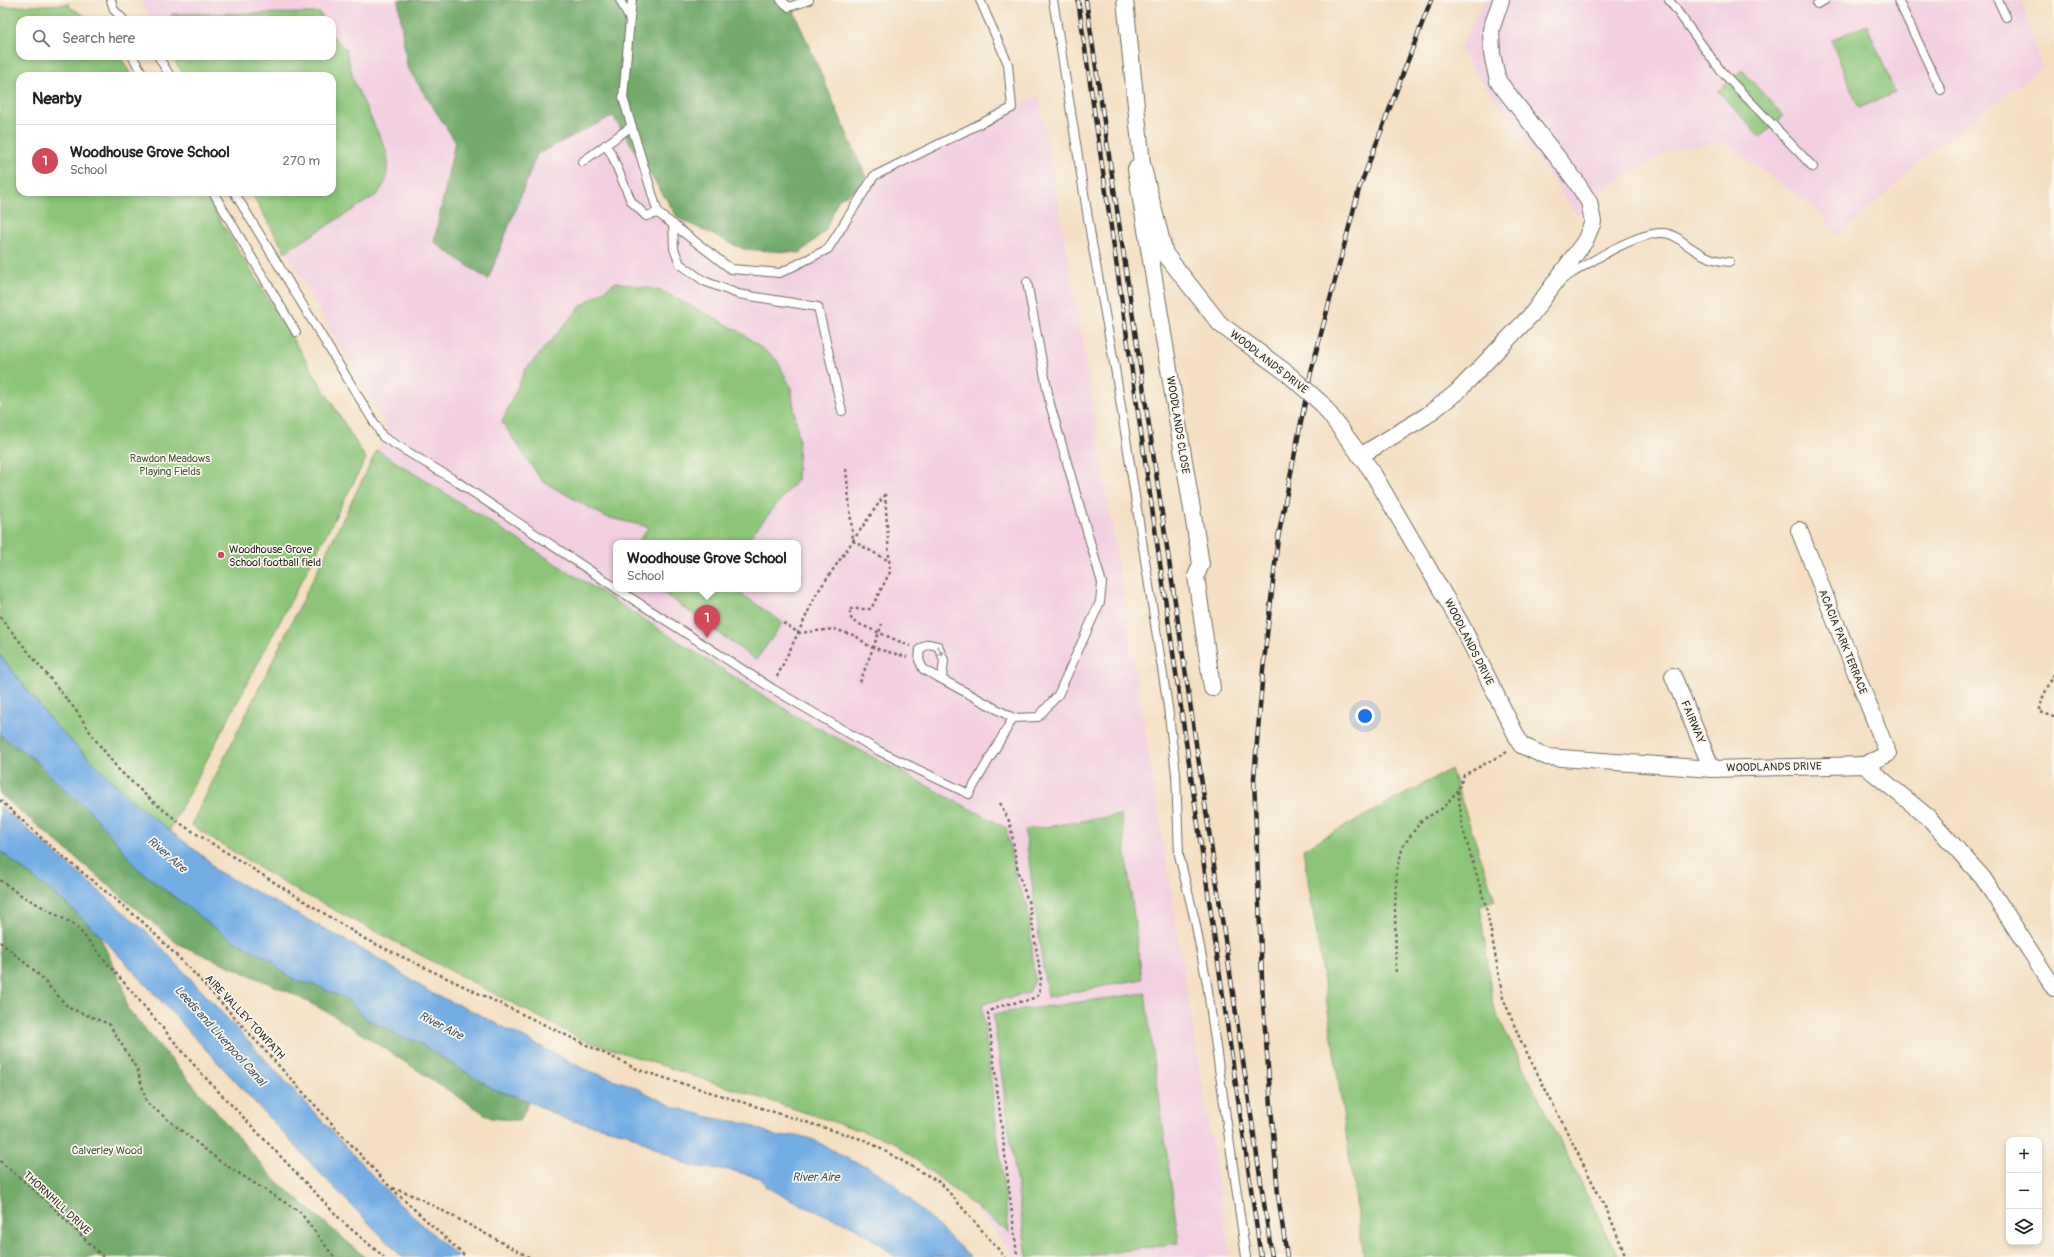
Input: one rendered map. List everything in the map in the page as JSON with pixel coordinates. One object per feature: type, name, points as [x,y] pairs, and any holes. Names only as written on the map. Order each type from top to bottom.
[{"type":"street","name":"WOODLANDS DRIVE","points":[[1125,0],[1142,164],[1165,254],[1220,324],[1287,373],[1322,404],[1371,470],[1461,624],[1521,745],[1547,757],[1712,768],[1864,766]]},
{"type":"street","points":[[1360,456],[1426,416],[1457,392],[1532,314],[1585,241],[1594,222],[1590,202],[1575,180],[1498,81],[1492,54],[1491,30],[1501,0]]},
{"type":"street","name":"WOODLANDS CLOSE","points":[[1142,164],[1136,169],[1201,564],[1196,576],[1212,688]]},
{"type":"street","name":"ACACIA PARK TERRACE","points":[[1799,530],[1888,754],[1864,766]]},
{"type":"street","name":"FAIRWAY","points":[[1673,676],[1712,768]]},
{"type":"street","points":[[1864,766],[1928,817],[1982,878],[2054,988]]},
{"type":"lane","points":[[110,0],[114,10],[120,16]]},
{"type":"lane","points":[[620,0],[630,20]]},
{"type":"lane","points":[[632,0],[623,98],[658,213],[731,269],[780,273],[828,249],[874,176],[1012,108],[1008,64],[980,0]]},
{"type":"lane","points":[[781,0],[789,7],[809,0]]},
{"type":"lane","points":[[1053,0],[1092,243],[1116,368],[1166,692],[1176,774],[1179,855],[1195,920],[1207,984],[1246,1257]]},
{"type":"lane","points":[[1669,0],[1721,71],[1813,167]]},
{"type":"lane","points":[[1817,4],[1825,0]]},
{"type":"lane","points":[[1898,0],[1941,90]]},
{"type":"lane","points":[[1998,0],[2006,17]]},
{"type":"lane","points":[[134,60],[142,72]]},
{"type":"lane","points":[[160,60],[168,72]]},
{"type":"lane","points":[[582,162],[632,126]]},
{"type":"lane","points":[[605,146],[611,153],[631,200],[646,216],[658,213]]},
{"type":"lane","points":[[215,196],[296,332]]},
{"type":"lane","points":[[236,196],[383,436],[456,481],[613,586]]},
{"type":"lane","points":[[673,224],[674,249],[680,264],[704,281],[738,294],[818,307],[842,411]]},
{"type":"lane","points":[[1554,284],[1623,244],[1655,234],[1669,234],[1704,256],[1718,261],[1730,262]]},
{"type":"lane","points":[[942,678],[944,660],[938,646],[928,644],[920,650],[919,660],[924,669],[1013,718],[1038,717],[1058,696],[1100,602],[1102,583],[1050,404],[1027,282]]},
{"type":"lane","points":[[622,592],[772,688],[879,751],[969,794],[1013,718]]},
{"type":"path","points":[[846,469],[853,540]]},
{"type":"path","points":[[772,688],[817,593],[885,494],[890,572],[871,609],[849,608],[852,621],[920,650]]},
{"type":"path","points":[[853,540],[889,562]]},
{"type":"path","points":[[0,617],[78,713],[94,738],[119,770],[151,800],[184,826],[365,939],[638,1070],[867,1140],[941,1183],[1005,1257]]},
{"type":"path","points":[[782,623],[799,633],[834,629],[856,636],[873,648],[919,660]]},
{"type":"path","points":[[860,682],[882,624]]},
{"type":"path","points":[[2054,674],[2043,697],[2040,712],[2054,717]]},
{"type":"path","points":[[1396,972],[1395,906],[1397,869],[1403,846],[1422,820],[1443,808],[1458,790],[1464,775],[1521,745]]},
{"type":"path","points":[[1458,790],[1462,826],[1487,910],[1503,998],[1520,1039],[1610,1217],[1626,1257]]},
{"type":"path","name":"AIRE VALLEY TOWPATH","points":[[0,800],[49,844],[144,923],[191,970],[390,1187],[466,1257]]},
{"type":"path","points":[[1000,803],[1010,823],[1018,872],[1029,904],[1041,978],[1039,995],[1029,1001],[995,1007],[988,1013],[1017,1255]]},
{"type":"path","points":[[0,880],[19,894],[75,926],[201,1073],[344,1223],[384,1257]]},
{"type":"path","points":[[0,942],[35,971],[69,1008],[109,1024],[137,1069],[147,1103],[221,1162],[300,1212],[334,1257]]},
{"type":"path","name":"THORNHILL DRIVE","points":[[0,1161],[46,1200],[102,1257]]},
{"type":"path","points":[[390,1187],[419,1198],[529,1257]]},
{"type":"shaded area","points":[[140,0],[620,0],[623,98],[658,213],[731,269],[780,273],[828,249],[874,176],[1039,95],[1076,301],[1230,1257],[1015,1257],[971,1203],[892,1141],[581,1039],[285,884],[191,825],[388,429],[253,196],[336,196],[336,72],[182,72],[174,60],[336,60],[336,16],[150,16]]},
{"type":"shaded area","points":[[1485,0],[2022,0],[2042,68],[1934,149],[1838,237],[1820,212],[1722,142],[1671,150],[1606,188],[1578,216],[1459,49]]},
{"type":"green space","points":[[398,0],[789,0],[868,182],[838,200],[825,231],[800,253],[743,249],[678,218],[613,116],[537,154],[488,280],[434,242],[455,141],[407,67]]},
{"type":"green space","name":"Rawdon Meadows Playing Fields","points":[[70,4],[68,6],[85,16],[16,16],[16,60],[122,60],[130,72],[16,72],[16,196],[205,196],[366,459],[169,831],[132,801],[54,724],[0,655],[0,7]]},
{"type":"green space","points":[[320,13],[322,16],[171,16],[172,14]]},
{"type":"green space","points":[[1867,25],[1895,93],[1859,108],[1831,40]]},
{"type":"green space","points":[[336,39],[346,50],[354,82],[386,150],[388,162],[386,181],[378,194],[285,252],[253,196],[336,196],[336,72],[182,72],[174,60],[336,60]]},
{"type":"green space","points":[[1742,70],[1783,116],[1760,137],[1718,91]]},
{"type":"green space","points":[[616,282],[662,291],[739,331],[777,360],[791,388],[799,441],[797,480],[747,540],[639,540],[649,527],[606,517],[542,481],[502,422],[525,370],[580,307]]},
{"type":"green space","points":[[377,450],[796,716],[1006,828],[1017,882],[1028,907],[1035,980],[1029,993],[982,1004],[1009,1233],[892,1141],[581,1039],[285,884],[191,825]]},
{"type":"green space","points":[[662,592],[739,592],[783,623],[756,660]]},
{"type":"green space","points":[[0,735],[34,759],[67,792],[90,811],[136,867],[161,888],[236,942],[273,961],[278,969],[298,982],[313,984],[348,1000],[367,1019],[392,1031],[398,1037],[416,1041],[493,1089],[529,1102],[520,1121],[491,1118],[336,1017],[291,993],[178,944],[0,794]]},
{"type":"green space","points":[[1451,769],[1495,900],[1480,905],[1493,1007],[1618,1257],[1364,1257],[1303,849]]},
{"type":"green space","points":[[1121,815],[1142,979],[1047,997],[1025,830]]},
{"type":"green space","name":"Calverley Wood","points":[[0,851],[69,906],[99,934],[123,986],[127,1008],[274,1179],[365,1257],[0,1257]]},
{"type":"green space","points":[[1145,993],[1179,1243],[1080,1257],[1027,1257],[993,1014]]},
{"type":"water","name":"River Aire","points":[[0,655],[54,724],[132,801],[209,861],[215,870],[371,954],[433,994],[472,1011],[584,1069],[630,1085],[674,1107],[713,1118],[745,1123],[778,1137],[797,1135],[814,1140],[852,1161],[867,1166],[895,1185],[970,1257],[896,1257],[866,1234],[851,1225],[806,1207],[766,1187],[761,1178],[730,1170],[690,1166],[627,1133],[565,1119],[520,1097],[493,1089],[416,1041],[398,1037],[392,1031],[367,1019],[348,1000],[313,984],[298,982],[278,969],[273,961],[236,942],[212,926],[136,867],[90,811],[67,792],[34,759],[0,735]]},
{"type":"water","name":"Leeds and Liverpool Canal","points":[[0,806],[150,935],[396,1201],[458,1257],[402,1257],[322,1175],[99,934],[69,906],[0,851]]},
{"type":"railway","points":[[1078,0],[1261,1257]]},
{"type":"railway","points":[[1086,0],[1272,1257]]},
{"type":"railway","points":[[1287,1257],[1278,1195],[1263,1003],[1254,778],[1263,670],[1278,538],[1311,372],[1359,189],[1431,0]]},
{"type":"place","name":"Woodhouse Grove School football field","points":[[221,555]]},
{"type":"place","name":"Woodhouse Grove School","points":[[707,638]]}]
